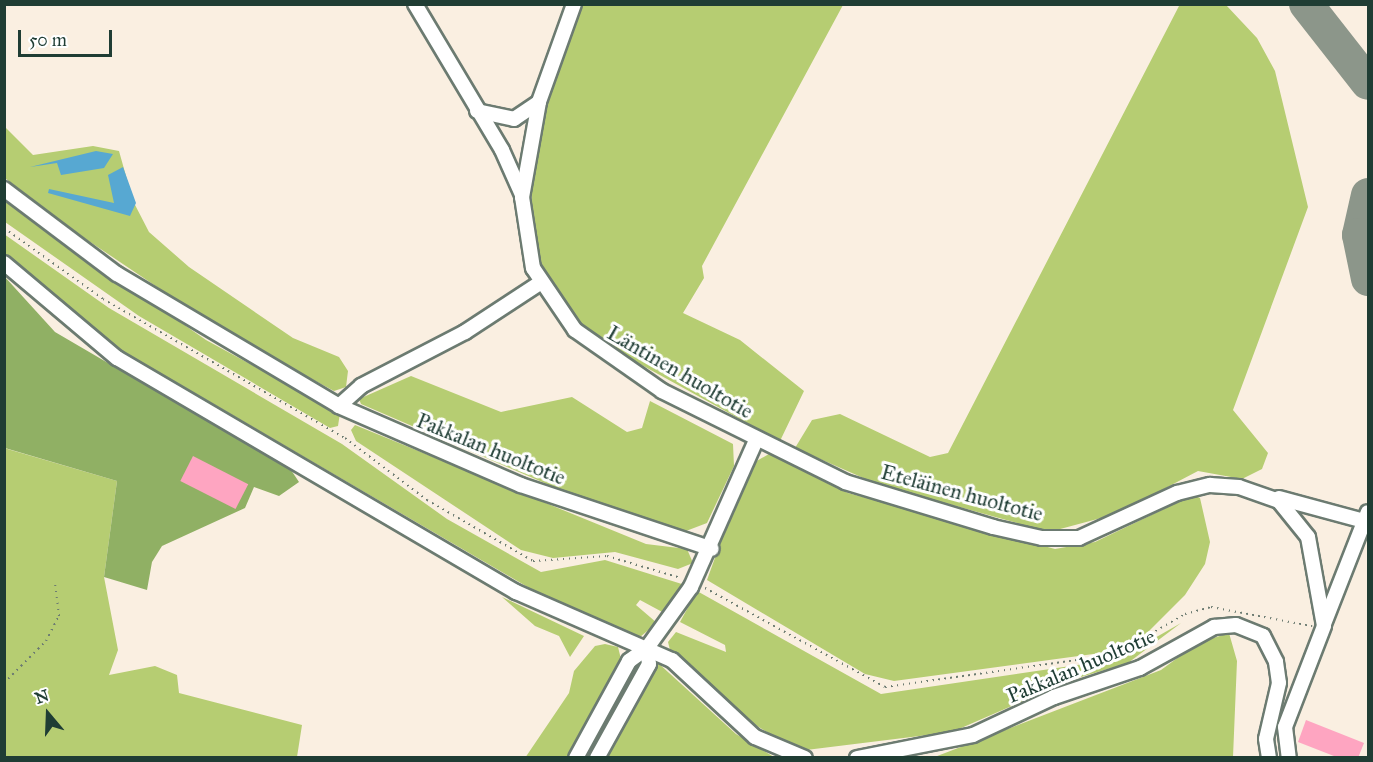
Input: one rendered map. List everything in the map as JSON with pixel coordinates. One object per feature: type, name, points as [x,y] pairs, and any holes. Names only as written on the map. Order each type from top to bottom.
[{"type":"street","points":[[415,4],[522,196]]},
{"type":"street","name":"Läntinen huoltotie","points":[[574,4],[539,102],[522,196],[527,245],[540,283],[565,320],[596,349],[756,440]]},
{"type":"street","points":[[476,111],[489,118],[514,119],[539,102]]},
{"type":"street","name":"Pakkalan huoltotie","points":[[4,189],[117,274],[339,406],[521,485],[712,549]]},
{"type":"street","points":[[4,263],[90,339],[220,421],[516,592],[647,648],[688,671],[755,737],[805,758]]},
{"type":"street","points":[[339,406],[361,386],[465,332],[540,283]]},
{"type":"street","points":[[579,757],[629,661],[647,648],[712,549],[756,440]]},
{"type":"street","name":"Eteläinen huoltotie","points":[[756,440],[845,482],[1042,538],[1096,533],[1192,487],[1239,487],[1266,494]]},
{"type":"street","points":[[1266,494],[1367,518],[1285,727],[1289,758]]},
{"type":"street","points":[[1266,494],[1292,511],[1308,537],[1324,626]]},
{"type":"street","name":"Pakkalan huoltotie","points":[[857,758],[973,735],[1054,697],[1140,668],[1214,627],[1236,625],[1263,636],[1276,662],[1278,683],[1266,740],[1269,758]]},
{"type":"street","points":[[597,758],[649,664],[647,648]]},
{"type":"path","points":[[4,682],[46,641],[59,616],[55,584]]},
{"type":"green space","points":[[580,5],[843,5],[702,266],[704,278],[683,313],[740,340],[804,391],[780,441],[607,346],[576,320],[543,272],[533,243],[531,170],[548,95]]},
{"type":"green space","points":[[1226,5],[1257,38],[1275,71],[1308,207],[1233,410],[1268,453],[1262,469],[1242,479],[1198,471],[1116,514],[1049,532],[877,484],[795,448],[812,420],[840,414],[930,457],[948,453],[1179,6]]},
{"type":"green space","points":[[4,126],[33,155],[93,146],[119,151],[133,201],[149,232],[189,267],[293,338],[339,357],[348,371],[346,387],[334,391],[224,332],[59,221],[5,178]]},
{"type":"green space","points":[[4,199],[206,340],[340,413],[338,426],[330,428],[139,316],[5,222]]},
{"type":"green space","points":[[4,234],[109,308],[342,444],[447,519],[541,572],[605,560],[685,585],[666,614],[640,600],[636,605],[657,623],[640,637],[543,596],[119,349],[5,255]]},
{"type":"green space","points":[[4,276],[55,332],[291,470],[299,482],[279,496],[254,487],[245,508],[162,546],[152,562],[147,590],[104,577],[117,481],[5,448]]},
{"type":"green space","points":[[411,376],[501,412],[572,397],[627,432],[642,428],[650,401],[733,444],[734,466],[707,523],[686,531],[577,497],[361,404],[359,399]]},
{"type":"green space","points":[[355,425],[646,544],[687,549],[693,563],[678,569],[615,552],[553,558],[521,550],[356,441],[351,430]]},
{"type":"green space","points":[[4,448],[117,481],[104,577],[118,650],[109,675],[155,666],[177,675],[179,693],[302,725],[297,757],[5,757]]},
{"type":"green space","points":[[769,454],[848,493],[1055,549],[1095,542],[1193,495],[1200,498],[1210,542],[1205,564],[1185,595],[1146,634],[1108,652],[894,681],[865,674],[707,580],[748,466]]},
{"type":"green space","points":[[697,591],[881,694],[1118,659],[1181,623],[1128,663],[1071,680],[952,732],[798,751],[744,718],[670,650],[668,642],[676,632],[726,652],[725,645],[680,622]]},
{"type":"green space","points":[[502,597],[584,636],[570,657],[559,636],[535,626]]},
{"type":"green space","points":[[1229,633],[1237,661],[1233,757],[932,758],[1161,670],[1198,643]]},
{"type":"green space","points":[[605,644],[618,647],[621,659],[568,757],[525,758],[569,693],[574,671],[595,646]]},
{"type":"green space","points":[[644,662],[592,757],[586,757],[630,668]]},
{"type":"green space","points":[[657,662],[736,734],[774,757],[602,758]]},
{"type":"water","points":[[96,151],[113,154],[104,168],[61,175],[57,163],[30,167]]},
{"type":"water","points":[[123,167],[136,203],[130,216],[48,193],[49,189],[114,203],[108,175]]},
{"type":"building","points":[[193,456],[248,484],[236,509],[180,481]]},
{"type":"building","points":[[1306,720],[1364,743],[1358,758],[1339,758],[1298,742]]},
{"type":"taxiway","points":[[1306,4],[1368,83]]},
{"type":"taxiway","points":[[1368,195],[1359,235],[1368,279]]}]
